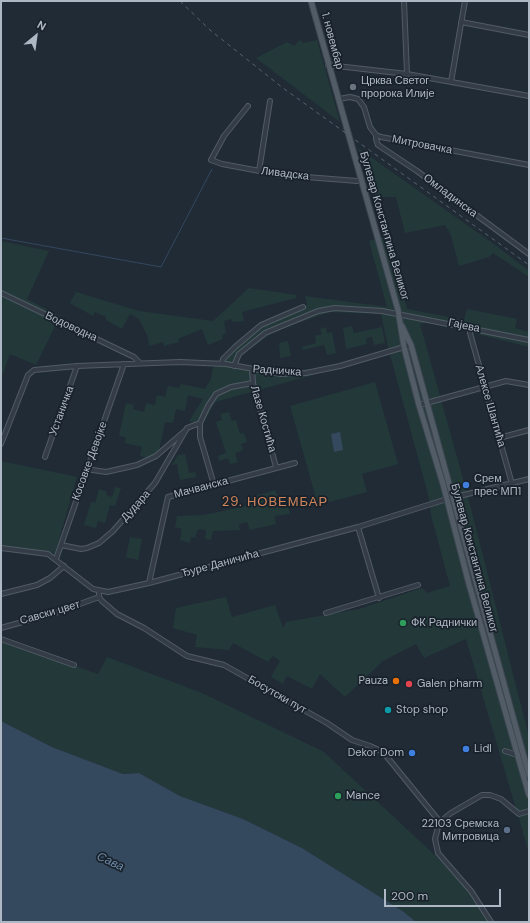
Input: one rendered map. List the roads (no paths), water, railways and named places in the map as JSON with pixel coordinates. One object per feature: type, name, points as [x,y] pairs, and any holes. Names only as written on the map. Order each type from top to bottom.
[{"type":"main road","name":"1. новембар","points":[[311,1],[347,132]]},
{"type":"main road","name":"Булевар Константина Великог","points":[[347,132],[402,326],[411,345],[517,755],[529,795]]},
{"type":"main road","name":"Булевар Константина Великог","points":[[402,326],[401,332],[404,347],[419,405],[450,498],[529,775]]},
{"type":"street","points":[[404,1],[407,74]]},
{"type":"street","points":[[451,82],[465,1]]},
{"type":"street","points":[[461,22],[529,35]]},
{"type":"street","points":[[328,65],[360,67],[407,74],[529,96]]},
{"type":"street","name":"Митровачка","points":[[339,99],[350,97],[361,102],[366,112],[370,127],[376,135],[529,165]]},
{"type":"street","points":[[259,171],[270,101]]},
{"type":"street","name":"Ливадска","points":[[248,106],[224,136],[211,160],[222,164],[259,171],[349,181],[361,179]]},
{"type":"street","name":"Омладинска","points":[[376,135],[378,145],[417,171],[529,254]]},
{"type":"street","name":"Водоводна","points":[[1,294],[123,352],[140,363]]},
{"type":"street","points":[[222,364],[223,359],[235,347],[261,325],[303,307]]},
{"type":"street","name":"Гајева","points":[[234,366],[239,354],[265,333],[318,311],[335,308],[367,309],[470,327],[529,340]]},
{"type":"street","name":"Алексе Шантића","points":[[470,327],[470,333],[484,386],[512,484]]},
{"type":"street","name":"Радничка","points":[[140,363],[180,362],[222,364],[281,374],[306,373],[340,366],[411,345]]},
{"type":"street","points":[[1,444],[28,375],[34,370],[140,363]]},
{"type":"street","name":"Косовке Девојке","points":[[56,559],[86,469],[124,364]]},
{"type":"street","name":"Устаничка","points":[[45,457],[78,366]]},
{"type":"street","name":"Лазе Костића","points":[[252,370],[253,383],[276,467]]},
{"type":"street","points":[[419,405],[484,386],[510,381],[529,386]]},
{"type":"street","points":[[214,485],[200,437],[200,423],[208,406],[216,394],[231,387],[253,383]]},
{"type":"street","points":[[86,469],[106,472],[137,465],[156,456],[170,445],[184,430],[200,423]]},
{"type":"street","name":"Дудара","points":[[61,545],[81,549],[87,548],[99,542],[113,531],[156,483],[186,430]]},
{"type":"street","points":[[499,438],[529,430]]},
{"type":"street","name":"Мачванска","points":[[149,583],[166,500],[172,495],[295,463]]},
{"type":"street","name":"Ђуре Даничића","points":[[99,592],[108,592],[149,583],[358,527],[450,498],[529,479]]},
{"type":"street","points":[[358,527],[379,598]]},
{"type":"street","points":[[1,548],[48,554],[99,592],[99,598]]},
{"type":"street","points":[[1,594],[37,585],[50,578],[64,566]]},
{"type":"street","points":[[326,613],[418,586]]},
{"type":"street","name":"Савски цвет","points":[[1,628],[58,612],[99,598]]},
{"type":"street","name":"Босутски пут","points":[[99,598],[117,614],[144,628],[187,656],[224,665],[327,723],[352,740],[383,752],[440,822]]},
{"type":"street","points":[[1,639],[74,665]]},
{"type":"street","points":[[505,751],[517,755]]},
{"type":"street","points":[[492,922],[471,891],[438,853],[435,839],[440,822],[474,799],[485,794],[501,799],[519,814],[529,811]]},
{"type":"water","points":[[340,432],[343,450],[334,452],[331,434]]},
{"type":"water","name":"Сава","points":[[1,721],[52,747],[123,774],[139,773],[180,796],[243,819],[302,848],[404,912],[416,922],[1,922]]},
{"type":"waterway","points":[[1,238],[161,267],[212,169]]},
{"type":"railway","points":[[180,1],[210,30],[283,88],[529,265]]},
{"type":"place","name":"Црква Светог пророка Илије","points":[[353,87]]},
{"type":"place","name":"Срем прес МП1","points":[[466,485]]},
{"type":"place","name":"ФК Раднички","points":[[403,623]]},
{"type":"place","name":"Pauza","points":[[396,681]]},
{"type":"place","name":"Galen pharm","points":[[409,684]]},
{"type":"place","name":"Stop shop","points":[[388,710]]},
{"type":"place","name":"Lidl","points":[[466,749]]},
{"type":"place","name":"Dekor Dom","points":[[412,753]]},
{"type":"place","name":"Mance","points":[[338,796]]},
{"type":"place","name":"22103 Сремска Митровица","points":[[507,830]]},
{"type":"district","name":"29. НОВЕМБАР","points":[[275,503]]}]
